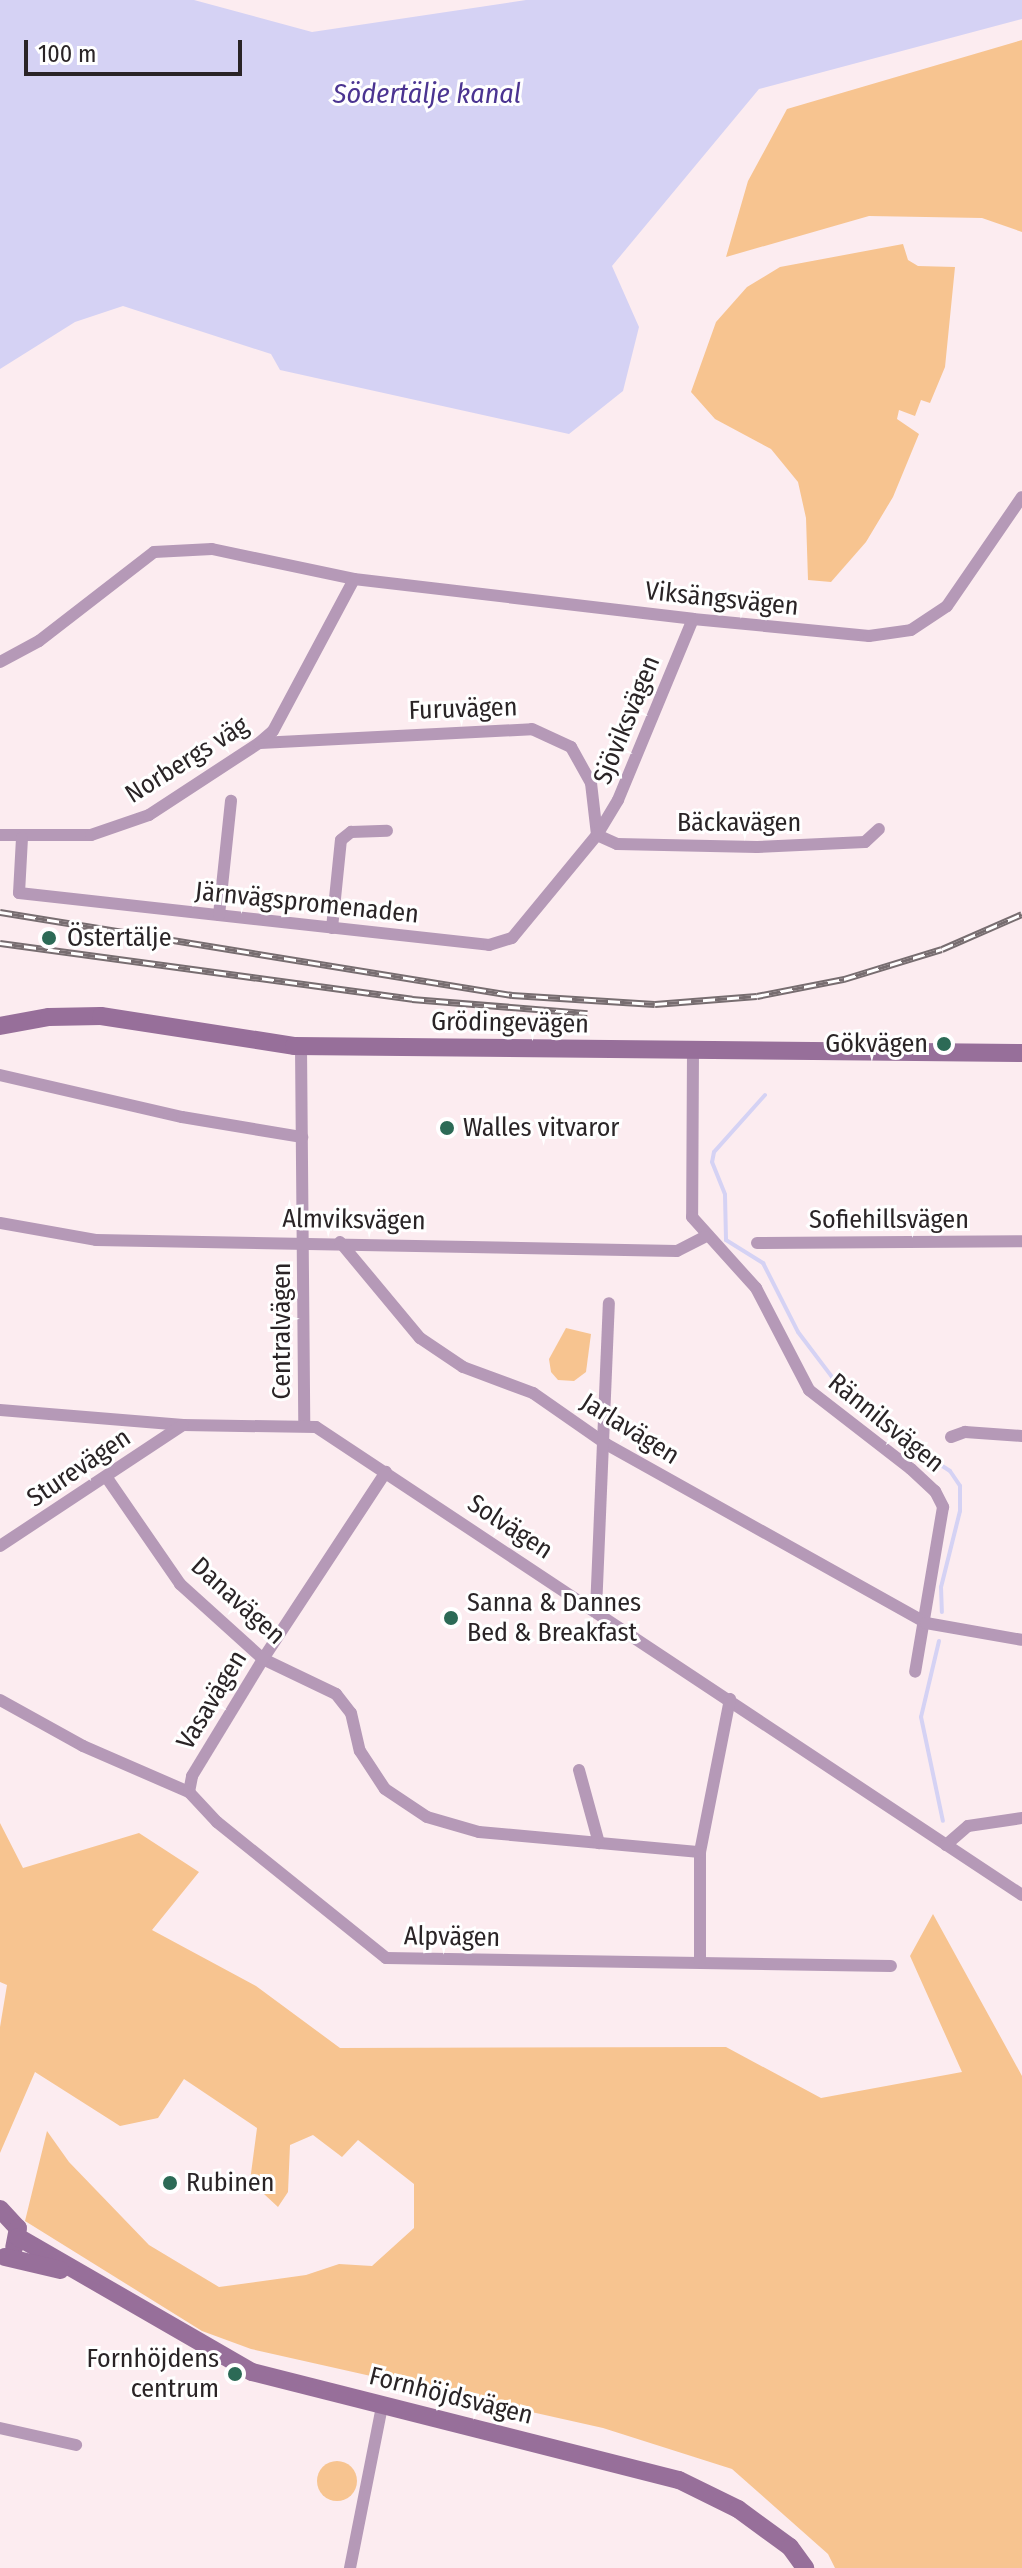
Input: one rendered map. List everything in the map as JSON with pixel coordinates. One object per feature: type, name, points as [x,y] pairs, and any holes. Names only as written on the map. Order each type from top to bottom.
[{"type":"street","name":"Viksängsvägen","points":[[0,662],[39,641],[154,552],[212,549],[354,579],[693,619],[869,636],[911,630],[947,606],[1022,497]]},
{"type":"street","name":"Norbergs väg","points":[[0,835],[22,838],[91,835],[149,815],[259,743],[273,731],[354,579]]},
{"type":"street","name":"Sjöviksvägen","points":[[597,835],[618,800],[693,619]]},
{"type":"street","name":"Furuvägen","points":[[259,743],[532,729],[571,747],[591,783],[597,835]]},
{"type":"street","points":[[219,915],[231,801]]},
{"type":"street","name":"Bäckavägen","points":[[597,835],[617,844],[757,847],[865,842],[879,829]]},
{"type":"street","points":[[332,928],[341,840],[351,832],[387,831]]},
{"type":"street","name":"Järnvägspromenaden","points":[[22,838],[19,893],[489,945],[512,938],[597,835]]},
{"type":"street","name":"Grödingevägen","points":[[0,1026],[49,1017],[101,1016],[301,1047],[1022,1053]]},
{"type":"street","name":"Centralvägen","points":[[301,1047],[304,1423]]},
{"type":"street","name":"Rännilsvägen","points":[[693,1050],[688,1197],[692,1217],[705,1237],[756,1288],[809,1390],[935,1491],[943,1507],[926,1623],[915,1672]]},
{"type":"street","points":[[0,1075],[182,1117],[302,1137]]},
{"type":"street","name":"Almviksvägen","points":[[0,1223],[96,1240],[303,1241],[677,1251],[705,1237]]},
{"type":"street","name":"Sofiehillsvägen","points":[[757,1243],[1022,1241]]},
{"type":"street","name":"Jarlavägen","points":[[340,1242],[420,1338],[463,1367],[533,1393],[606,1444],[926,1623],[1022,1640]]},
{"type":"street","points":[[596,1610],[606,1444],[609,1303]]},
{"type":"street","points":[[0,1410],[183,1425],[304,1423]]},
{"type":"street","name":"Solvägen","points":[[304,1423],[386,1472],[596,1610],[1022,1895]]},
{"type":"street","name":"Sturevägen","points":[[0,1546],[183,1425]]},
{"type":"street","points":[[951,1437],[965,1432],[1022,1436]]},
{"type":"street","name":"Vasavägen","points":[[189,1792],[192,1776],[263,1659],[386,1472]]},
{"type":"street","name":"Danavägen","points":[[107,1478],[180,1584],[263,1659],[336,1694],[351,1713],[360,1751],[385,1789],[427,1817],[479,1832],[700,1852]]},
{"type":"street","points":[[700,1962],[700,1852],[730,1699]]},
{"type":"street","name":"Alpvägen","points":[[0,1700],[83,1746],[189,1792],[217,1822],[386,1958],[891,1966]]},
{"type":"street","points":[[579,1770],[599,1843]]},
{"type":"street","points":[[946,1845],[968,1826],[1022,1818]]},
{"type":"street","name":"Fornhöjdsvägen","points":[[0,2209],[15,2221],[18,2237],[3,2258],[79,2275]]},
{"type":"street","name":"Fornhöjdsvägen","points":[[18,2237],[79,2275],[252,2372],[679,2480],[738,2509],[790,2547],[805,2568]]},
{"type":"street","points":[[350,2568],[382,2407]]},
{"type":"street","points":[[0,2428],[76,2445]]},
{"type":"shaded area","points":[[1022,40],[1022,232],[982,218],[869,216],[726,257],[748,181],[787,109]]},
{"type":"shaded area","points":[[903,244],[908,260],[918,266],[955,267],[945,367],[930,403],[921,400],[915,416],[899,410],[897,419],[919,434],[893,497],[866,542],[831,582],[808,580],[806,518],[798,482],[771,449],[715,419],[691,392],[716,322],[747,287],[780,267]]},
{"type":"shaded area","points":[[566,1328],[591,1334],[586,1372],[574,1381],[558,1380],[551,1372],[549,1359]]},
{"type":"shaded area","points":[[0,1823],[23,1868],[139,1833],[199,1872],[152,1930],[256,1986],[340,2048],[726,2047],[821,2098],[962,2072],[910,1956],[933,1914],[1022,2076],[1022,2568],[835,2568],[828,2554],[732,2469],[603,2428],[251,2349],[202,2331],[25,2221],[47,2131],[69,2162],[149,2245],[219,2287],[306,2275],[339,2264],[372,2266],[414,2228],[414,2184],[358,2140],[342,2157],[313,2135],[290,2145],[288,2192],[278,2207],[250,2181],[257,2128],[184,2079],[158,2118],[120,2126],[35,2072],[0,2153],[0,2027],[7,1985],[0,1982]]},
{"type":"shaded area","points":[[337,2461],[351,2467],[357,2481],[351,2495],[337,2501],[323,2495],[317,2481],[323,2467]]},
{"type":"water","name":"Södertälje kanal","points":[[0,0],[194,0],[312,32],[526,0],[1022,0],[1022,19],[759,89],[612,266],[639,327],[623,391],[569,434],[280,370],[271,354],[123,306],[75,322],[0,369]]},
{"type":"waterway","points":[[765,1095],[714,1152],[712,1162],[725,1195],[726,1240],[763,1263],[798,1332],[832,1377],[867,1411],[884,1419],[893,1434],[950,1471],[960,1486],[960,1511],[941,1587],[942,1612]]},
{"type":"waterway","points":[[939,1641],[921,1717],[943,1821]]},
{"type":"railway","points":[[0,912],[512,995],[655,1004],[757,996],[844,979],[942,949],[1022,914]]},
{"type":"railway","points":[[0,943],[412,999],[587,1013]]},
{"type":"place","name":"Östertälje","points":[[49,938]]},
{"type":"place","name":"Gökvägen","points":[[944,1044]]},
{"type":"place","name":"Walles vitvaror","points":[[447,1128]]},
{"type":"place","name":"Sanna & Dannes Bed & Breakfast","points":[[451,1618]]},
{"type":"place","name":"Rubinen","points":[[170,2183]]},
{"type":"place","name":"Fornhöjdens centrum","points":[[235,2374]]}]
